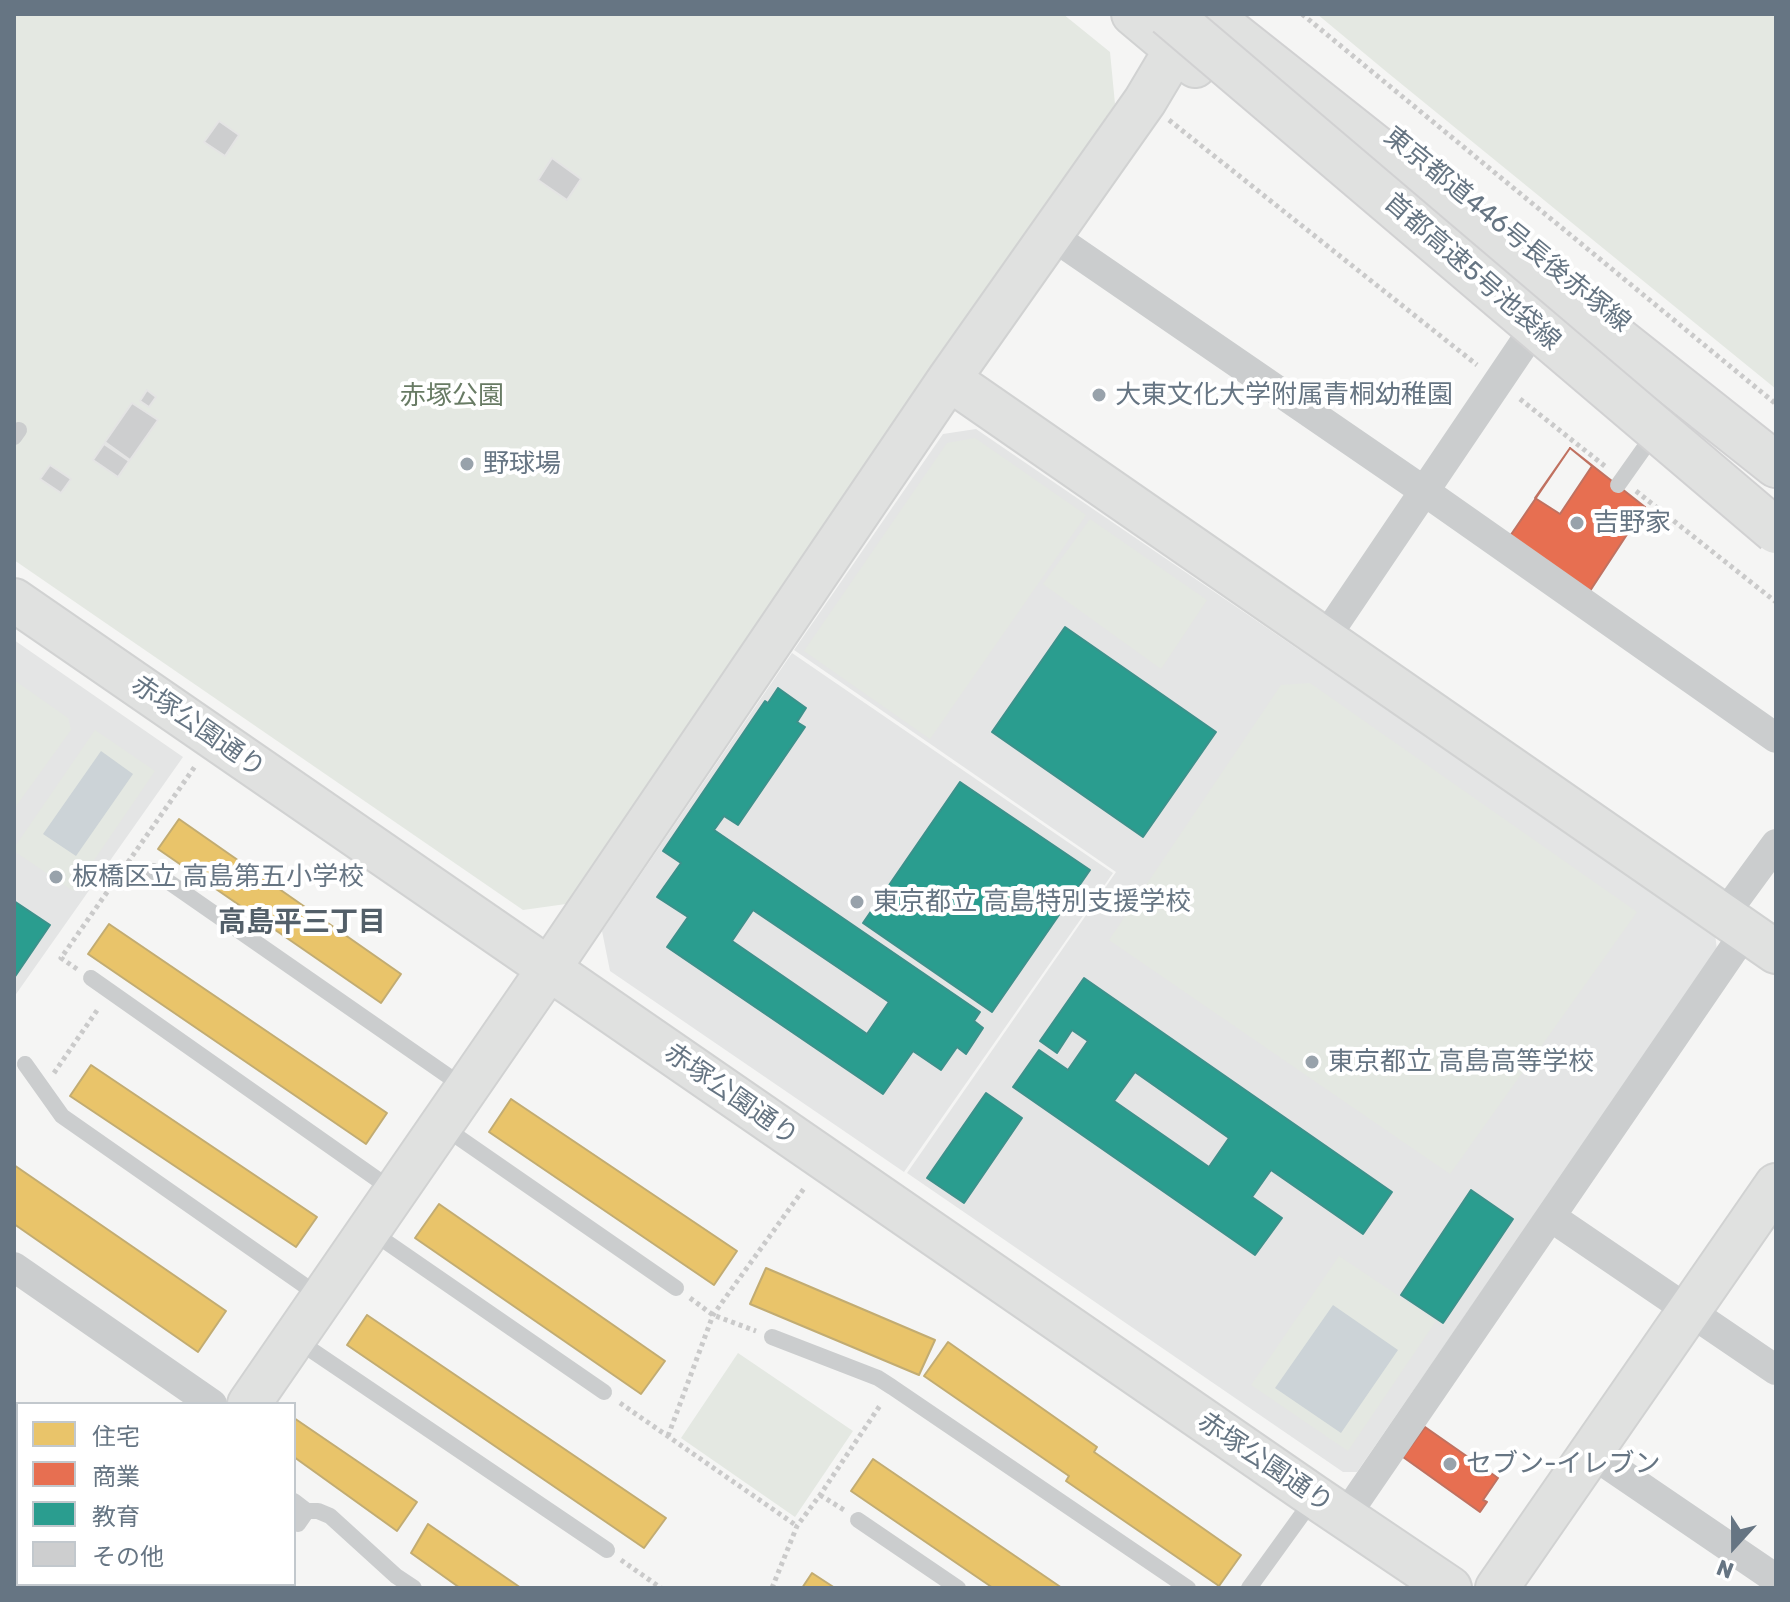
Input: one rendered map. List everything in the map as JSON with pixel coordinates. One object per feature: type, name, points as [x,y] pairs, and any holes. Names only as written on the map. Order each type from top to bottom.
[{"type":"highway","name":"首都高速5号池袋線","points":[[1207,14],[1337,137],[1776,531]]},
{"type":"highway","name":"首都高速5号池袋線","points":[[1172,32],[1337,137],[1776,465]]},
{"type":"highway","points":[[1337,137],[1776,481]]},
{"type":"highway","points":[[1337,137],[1776,513]]},
{"type":"street","points":[[1133,14],[1172,32],[1525,342],[1776,552]]},
{"type":"street","points":[[250,1402],[949,379],[1145,101],[1172,32],[1201,14]]},
{"type":"street","name":"東京都道446号長後赤塚線","points":[[1237,14],[1776,447]]},
{"type":"street","points":[[1051,235],[1776,738]]},
{"type":"street","points":[[1325,638],[1525,342]]},
{"type":"street","points":[[949,379],[1749,933]]},
{"type":"street","name":"赤塚公園通り","points":[[14,600],[1450,1588]]},
{"type":"street","points":[[1330,1508],[1551,1217],[1749,933],[1776,844]]},
{"type":"street","points":[[1497,1588],[1776,1185]]},
{"type":"street","points":[[1551,1217],[1776,1370]]},
{"type":"street","points":[[14,1267],[209,1402]]},
{"type":"street","points":[[1591,1453],[1776,1579]]},
{"type":"lane","points":[[1620,483],[1647,444]]},
{"type":"lane","points":[[153,871],[466,1088]]},
{"type":"lane","points":[[91,978],[395,1192]]},
{"type":"lane","points":[[25,1064],[62,1116],[322,1298]]},
{"type":"lane","points":[[441,1125],[676,1288]]},
{"type":"lane","points":[[368,1229],[604,1392]]},
{"type":"lane","points":[[772,1337],[878,1378],[1188,1588]]},
{"type":"lane","points":[[294,1338],[607,1550]]},
{"type":"lane","points":[[1249,1588],[1330,1508]]},
{"type":"lane","points":[[300,1512],[318,1511],[330,1516],[396,1576],[414,1588]]},
{"type":"lane","points":[[858,1520],[958,1588]]},
{"type":"path","points":[[1302,14],[1776,404]]},
{"type":"path","points":[[1145,101],[1620,483],[1776,602]]},
{"type":"path","points":[[91,978],[61,958],[199,761]]},
{"type":"path","points":[[43,1089],[109,991]]},
{"type":"path","points":[[668,1436],[713,1315],[810,1180]]},
{"type":"path","points":[[676,1288],[713,1315],[772,1337]]},
{"type":"path","points":[[772,1588],[797,1526],[892,1387]]},
{"type":"path","points":[[604,1392],[797,1526]]},
{"type":"path","points":[[607,1550],[661,1588]]},
{"type":"shaded area","name":"東京都立 高島高等学校","points":[[976,429],[1715,934],[1717,950],[1357,1472],[1343,1472],[907,1173],[1116,872],[794,650],[943,434]]},
{"type":"shaded area","name":"板橋区立 高島第五小学校","points":[[14,640],[183,757],[14,997]]},
{"type":"shaded area","name":"東京都立 高島特別支援学校","points":[[792,653],[1113,873],[904,1172],[610,971],[602,931]]},
{"type":"shaded area","points":[[101,751],[133,774],[76,856],[43,834]]},
{"type":"shaded area","points":[[1333,1305],[1398,1350],[1341,1433],[1275,1388]]},
{"type":"green space","name":"赤塚公園","points":[[14,14],[1063,14],[1110,52],[1115,104],[566,904],[523,910],[14,560]]},
{"type":"green space","points":[[1317,14],[1776,14],[1776,389],[1388,73]]},
{"type":"green space","points":[[975,438],[1086,515],[930,739],[804,651],[947,443]]},
{"type":"green space","points":[[1090,519],[1207,600],[1161,669],[1043,584]]},
{"type":"green space","points":[[14,680],[68,718],[71,730],[14,809]]},
{"type":"green space","points":[[1310,683],[1637,912],[1450,1174],[1109,940],[1281,685]]},
{"type":"green space","points":[[95,730],[155,771],[73,891],[14,851],[14,848]]},
{"type":"green space","points":[[1339,1256],[1436,1321],[1348,1451],[1251,1385]]},
{"type":"green space","points":[[738,1353],[853,1431],[795,1517],[681,1438]]},
{"type":"building: 住宅","points":[[179,819],[401,974],[381,1003],[158,849]]},
{"type":"building: 住宅","points":[[109,924],[387,1113],[366,1144],[88,954]]},
{"type":"building: 住宅","points":[[91,1065],[317,1217],[296,1247],[70,1096]]},
{"type":"building: 住宅","points":[[511,1099],[737,1251],[714,1285],[489,1132]]},
{"type":"building: 住宅","points":[[14,1165],[226,1311],[198,1352],[14,1224]]},
{"type":"building: 住宅","points":[[439,1204],[665,1361],[641,1394],[415,1238]]},
{"type":"building: 住宅","points":[[766,1268],[935,1340],[919,1375],[750,1304]]},
{"type":"building: 住宅","points":[[367,1315],[666,1518],[644,1548],[347,1345]]},
{"type":"building: 住宅","points":[[948,1342],[1097,1447],[1094,1452],[1241,1555],[1219,1586],[1066,1481],[1069,1476],[924,1376]]},
{"type":"building: 住宅","points":[[296,1419],[417,1502],[397,1531],[296,1458]]},
{"type":"building: 住宅","points":[[873,1459],[1062,1588],[993,1588],[851,1491]]},
{"type":"building: 住宅","points":[[14,1469],[16,1524],[14,1523]]},
{"type":"building: 住宅","points":[[428,1524],[521,1588],[460,1588],[411,1553]]},
{"type":"building: 住宅","points":[[812,1573],[835,1588],[802,1588]]},
{"type":"building: 商業","name":"吉野家","points":[[1570,448],[1645,507],[1588,594],[1508,539]]},
{"type":"building: 商業","points":[[1570,448],[1592,466],[1560,514],[1535,498]]},
{"type":"building: 商業","points":[[1425,1427],[1498,1478],[1483,1500],[1487,1502],[1480,1512],[1403,1457]]},
{"type":"building: 教育","points":[[1065,627],[1216,732],[1143,837],[992,732]]},
{"type":"building: 教育","points":[[778,688],[806,708],[797,722],[805,727],[738,825],[724,816],[714,830],[980,1012],[974,1021],[983,1028],[966,1054],[957,1047],[941,1070],[913,1051],[883,1094],[667,947],[688,917],[657,897],[681,863],[663,851],[765,701],[768,703]],"holes":[[[753,910],[889,1002],[867,1034],[732,941]]]},
{"type":"building: 教育","points":[[960,782],[1090,870],[992,1012],[863,923]]},
{"type":"building: 教育","points":[[14,901],[50,925],[14,978]]},
{"type":"building: 教育","points":[[1084,978],[1392,1192],[1363,1234],[1271,1170],[1252,1197],[1282,1218],[1255,1255],[1013,1087],[1039,1050],[1068,1070],[1088,1041],[1072,1030],[1057,1053],[1040,1041]],"holes":[[[1135,1072],[1229,1138],[1209,1167],[1114,1101]]]},
{"type":"building: 教育","points":[[986,1093],[1022,1118],[964,1203],[927,1178]]},
{"type":"building: 教育","points":[[1471,1190],[1513,1219],[1443,1323],[1401,1295]]},
{"type":"building: その他","points":[[219,121],[239,135],[225,156],[204,142]]},
{"type":"building: その他","points":[[552,158],[581,179],[567,200],[538,180]]},
{"type":"building: その他","points":[[147,390],[156,397],[149,407],[140,401]]},
{"type":"building: その他","points":[[132,403],[158,420],[130,460],[105,442]]},
{"type":"building: その他","points":[[104,444],[129,461],[118,477],[93,460]]},
{"type":"building: その他","points":[[50,465],[71,479],[61,493],[40,479]]},
{"type":"place","name":"大東文化大学附属青桐幼稚園","points":[[1099,395]]},
{"type":"place","name":"野球場","points":[[467,464]]},
{"type":"place","name":"吉野家","points":[[1577,523]]},
{"type":"place","name":"板橋区立 高島第五小学校","points":[[56,877]]},
{"type":"place","name":"東京都立 高島特別支援学校","points":[[857,902]]},
{"type":"place","name":"東京都立 高島高等学校","points":[[1312,1062]]},
{"type":"place","name":"セブン-イレブン","points":[[1450,1464]]},
{"type":"district","name":"高島平三丁目","points":[[302,923]]}]
